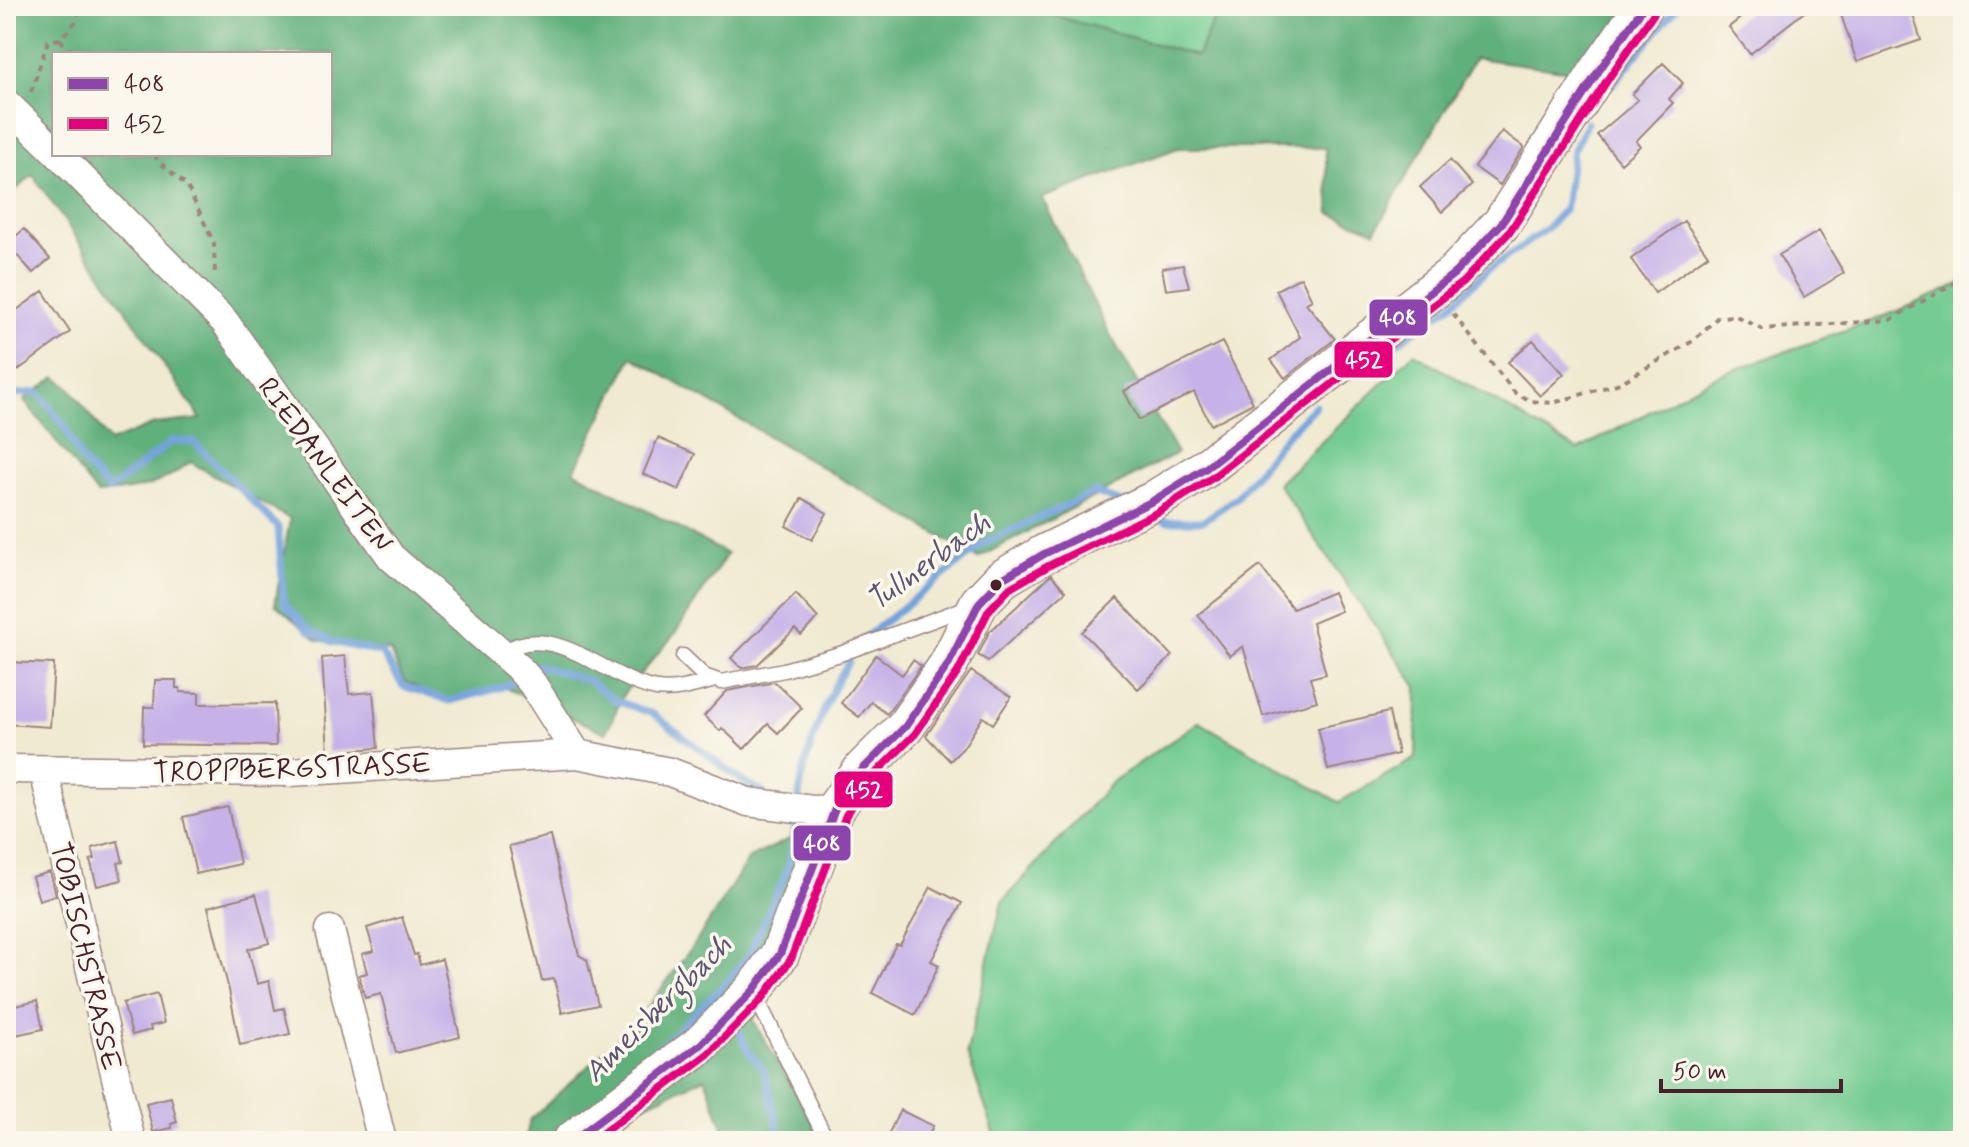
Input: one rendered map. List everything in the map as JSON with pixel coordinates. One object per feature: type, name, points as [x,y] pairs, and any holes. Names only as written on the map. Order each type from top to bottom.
[{"type":"street","points":[[572,1141],[700,1045],[738,1006],[780,954],[824,810],[914,715],[948,665],[979,603],[1002,579],[1153,501],[1206,468],[1455,273],[1502,223],[1644,6]]},
{"type":"street","name":"RIEDANLEITEN","points":[[14,111],[52,148]]},
{"type":"street","name":"RIEDANLEITEN","points":[[60,156],[225,322],[391,557],[518,668],[577,754]]},
{"type":"street","points":[[577,754],[670,772],[748,802],[824,810]]},
{"type":"street","name":"TROPPBERGSTRASSE","points":[[6,769],[290,772],[577,754]]},
{"type":"street","name":"TOBISCHSTRASSE","points":[[44,771],[131,1141]]},
{"type":"street","points":[[330,930],[382,1141]]},
{"type":"lane","points":[[518,668],[514,645],[536,641],[577,652],[627,680],[659,690],[685,688],[784,670],[840,654],[979,603]]},
{"type":"lane","points":[[683,656],[712,681]]},
{"type":"lane","points":[[738,1006],[827,1141]]},
{"type":"path","points":[[14,111],[48,41],[60,39],[78,19],[78,6]]},
{"type":"path","points":[[60,39],[68,49],[83,52]]},
{"type":"path","points":[[156,156],[187,186],[214,243],[216,313]]},
{"type":"path","points":[[1458,321],[1515,393],[1530,401],[1553,403],[1620,383],[1693,341],[1718,317],[1736,316],[1762,329],[1890,320],[1963,278]]},
{"type":"green space","points":[[6,6],[662,6],[672,10],[674,6],[1020,6],[1197,56],[1220,6],[1631,6],[1586,73],[1475,58],[1375,231],[1330,213],[1325,148],[1178,148],[1042,198],[1107,329],[1177,453],[978,558],[632,357],[574,471],[727,554],[674,635],[624,693],[606,733],[503,687],[447,702],[404,681],[390,651],[317,640],[275,604],[290,519],[190,462],[157,483],[97,494],[24,400],[56,377],[70,388],[110,442],[154,424],[201,419],[33,175],[6,198]]},
{"type":"green space","points":[[1020,6],[1220,6],[1197,56]]},
{"type":"green space","points":[[1963,283],[1963,1141],[997,1141],[967,1053],[1002,902],[1112,782],[1199,722],[1339,802],[1416,758],[1417,687],[1278,484],[1414,353],[1578,450],[1717,376],[1885,316]]},
{"type":"green space","points":[[845,813],[790,966],[753,1020],[813,1123],[819,1141],[728,1141],[705,1078],[633,1110],[601,1141],[525,1141],[530,1120],[638,1020],[698,939],[749,858]]},
{"type":"building","points":[[1756,6],[1812,6],[1750,54],[1729,27]]},
{"type":"building","points":[[1838,6],[1910,6],[1921,40],[1857,62]]},
{"type":"building","points":[[1663,63],[1683,83],[1669,99],[1673,103],[1636,141],[1640,146],[1621,163],[1597,135],[1638,100],[1632,94]]},
{"type":"building","points":[[1502,131],[1524,147],[1500,185],[1475,167]]},
{"type":"building","points":[[1450,160],[1472,185],[1442,212],[1420,187]]},
{"type":"building","points":[[1684,221],[1708,255],[1655,293],[1631,259]]},
{"type":"building","points":[[24,229],[50,259],[33,273],[7,244]]},
{"type":"building","points":[[1819,231],[1844,273],[1804,297],[1779,255]]},
{"type":"building","points":[[1183,265],[1189,287],[1166,290],[1162,268]]},
{"type":"building","points":[[1301,277],[1312,300],[1306,303],[1335,339],[1285,378],[1271,360],[1300,337],[1276,290]]},
{"type":"building","points":[[43,291],[70,332],[6,379],[6,318]]},
{"type":"building","points":[[1533,340],[1564,374],[1540,396],[1508,362]]},
{"type":"building","points":[[1222,342],[1253,403],[1211,425],[1194,392],[1139,420],[1124,391]]},
{"type":"building","points":[[658,438],[695,454],[679,490],[643,474]]},
{"type":"building","points":[[802,498],[827,513],[812,540],[786,526]]},
{"type":"building","points":[[1260,566],[1293,609],[1333,592],[1341,611],[1312,623],[1326,674],[1310,678],[1317,701],[1263,716],[1243,646],[1230,656],[1198,615]]},
{"type":"building","points":[[1051,575],[1066,591],[988,661],[978,655],[989,632]]},
{"type":"building","points":[[796,594],[818,618],[801,635],[795,629],[757,665],[741,668],[731,658]]},
{"type":"building","points":[[1117,598],[1172,656],[1138,689],[1082,632]]},
{"type":"building","points":[[876,655],[902,675],[913,660],[921,666],[887,714],[871,702],[859,717],[841,703]]},
{"type":"building","points":[[345,656],[349,694],[373,692],[378,748],[328,752],[322,658]]},
{"type":"building","points":[[6,662],[54,664],[50,727],[6,724]]},
{"type":"building","points":[[971,671],[1011,697],[993,724],[983,717],[963,748],[950,761],[926,736]]},
{"type":"building","points":[[155,680],[176,680],[176,688],[180,688],[180,692],[199,693],[199,704],[275,703],[276,746],[143,744],[144,707],[154,707]]},
{"type":"building","points":[[775,682],[802,708],[778,733],[768,724],[744,749],[704,716],[727,691]]},
{"type":"building","points":[[1389,712],[1398,754],[1328,770],[1318,728]]},
{"type":"building","points":[[228,807],[240,864],[196,874],[183,817]]},
{"type":"building","points":[[550,836],[579,955],[587,960],[598,1005],[562,1013],[554,979],[542,981],[509,846]]},
{"type":"building","points":[[118,841],[123,862],[118,863],[122,880],[97,886],[90,860],[95,859],[92,848]]},
{"type":"building","points":[[50,872],[56,895],[39,900],[32,877]]},
{"type":"building","points":[[931,887],[962,903],[931,961],[939,965],[915,1015],[872,993],[896,944],[900,945]]},
{"type":"building","points":[[256,894],[269,943],[248,949],[257,984],[269,981],[275,1010],[284,1008],[290,1034],[240,1045],[208,907]]},
{"type":"building","points":[[402,917],[420,965],[442,959],[460,1037],[396,1053],[381,994],[365,998],[359,975],[367,973],[362,954],[374,951],[367,928]]},
{"type":"building","points":[[157,994],[164,1023],[132,1035],[123,1003]]},
{"type":"building","points":[[37,1001],[43,1029],[6,1037],[6,1008]]},
{"type":"building","points":[[171,1097],[177,1122],[171,1124],[172,1128],[153,1132],[146,1103]]},
{"type":"building","points":[[900,1110],[933,1126],[926,1141],[885,1141]]},
{"type":"waterway","name":"Tullnerbach","points":[[1611,86],[1678,6]]},
{"type":"waterway","name":"Tullnerbach","points":[[1376,358],[1449,307],[1487,271],[1546,229],[1565,209],[1573,150],[1587,123]]},
{"type":"waterway","name":"Tullnerbach","points":[[6,395],[38,392],[64,425],[81,460],[109,490],[172,441],[194,442],[278,527],[284,603],[308,630],[333,642],[382,653],[403,686],[449,701],[506,686],[520,677]]},
{"type":"waterway","name":"Tullnerbach","points":[[1152,515],[1166,521],[1203,521],[1236,498],[1283,439],[1316,405]]},
{"type":"waterway","name":"Tullnerbach","points":[[863,639],[986,542],[1095,492],[1122,503]]},
{"type":"waterway","name":"Tullnerbach","points":[[798,803],[816,730],[849,662]]},
{"type":"waterway","name":"Tullnerbach","points":[[530,670],[537,665],[589,681],[614,700],[653,714],[744,782],[763,792]]},
{"type":"waterway","name":"Ameisbergbach","points":[[635,1071],[721,988],[749,955],[789,866],[797,815]]},
{"type":"waterway","points":[[737,1025],[748,1051],[764,1070],[781,1141]]},
{"type":"transit line","name":"408","points":[[572,1141],[700,1045],[753,991],[780,954],[835,809],[863,769],[905,727],[948,665],[979,603],[1002,579],[1044,554],[1153,501],[1206,468],[1455,273],[1502,223],[1644,6]]},
{"type":"transit line","name":"452","points":[[592,1141],[708,1054],[763,998],[791,959],[846,815],[872,777],[915,734],[958,672],[989,610],[1010,588],[1158,512],[1212,478],[1463,282],[1511,230],[1654,13]]}]
